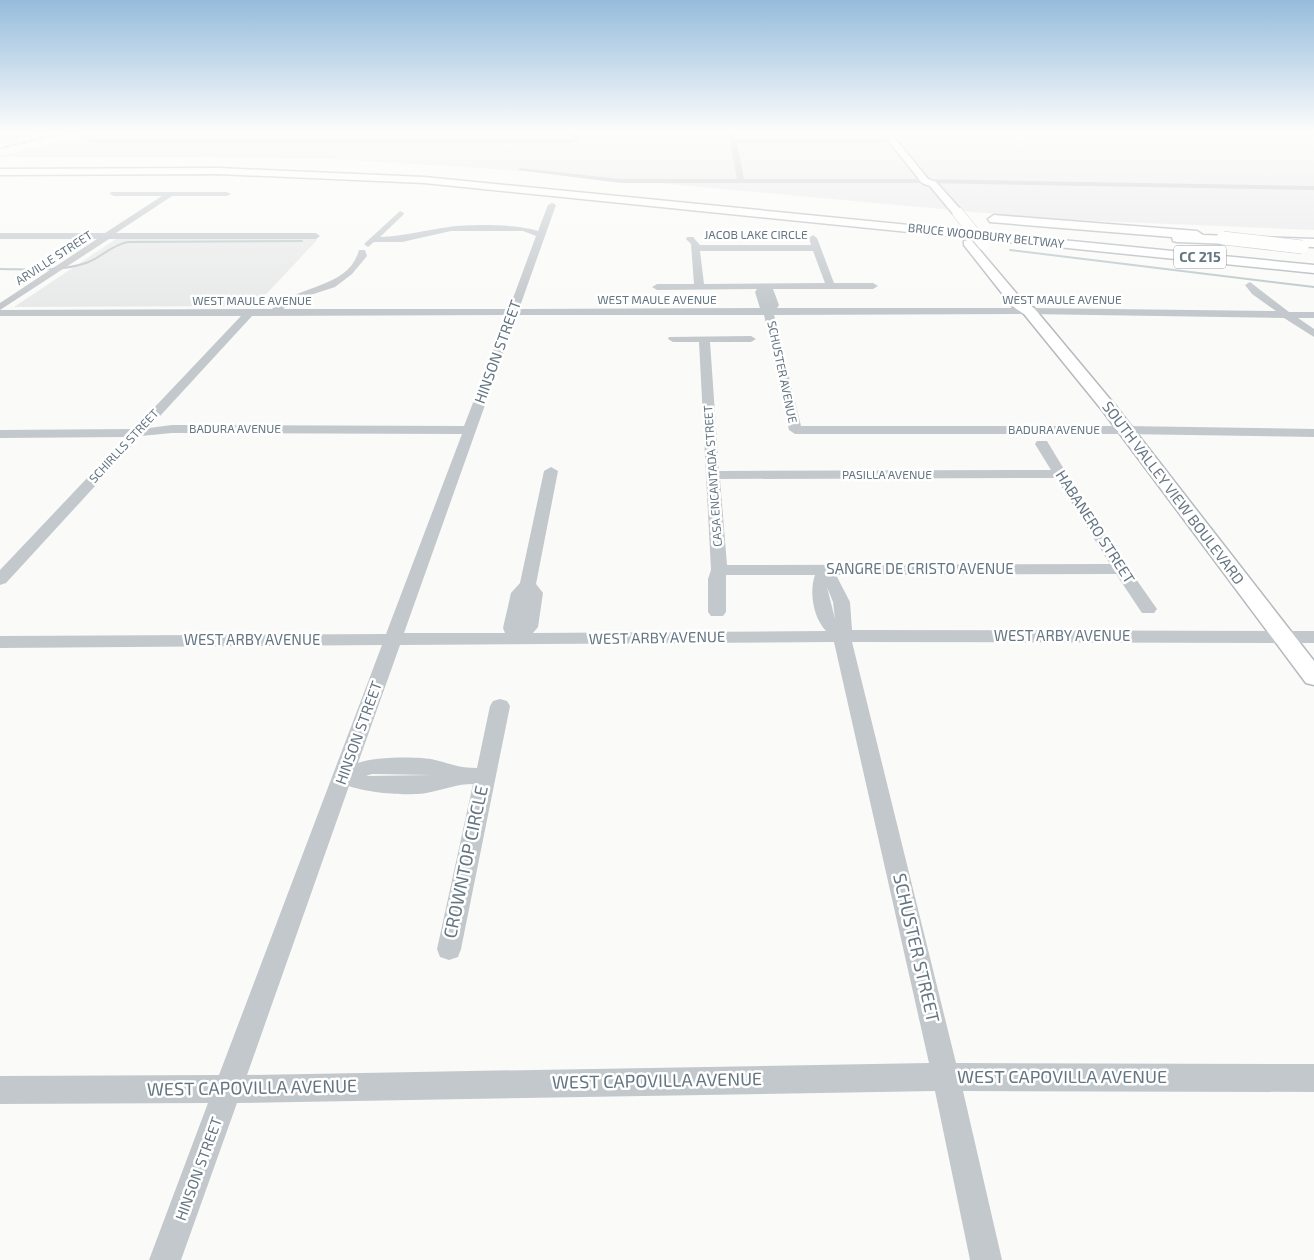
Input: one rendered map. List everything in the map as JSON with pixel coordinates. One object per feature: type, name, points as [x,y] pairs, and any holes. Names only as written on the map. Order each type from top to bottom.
[{"type":"highway","name":"BRUCE WOODBURY BELTWAY","points":[[522,190],[1314,269]]},
{"type":"highway","name":"BRUCE WOODBURY BELTWAY","points":[[584,190],[1314,262]]},
{"type":"highway","name":"CC 215","points":[[639,190],[1048,230],[1307,245]]},
{"type":"highway","points":[[649,191],[674,193]]},
{"type":"highway","points":[[939,210],[980,218],[1307,245]]},
{"type":"highway","points":[[1086,246],[1314,276]]},
{"type":"main road","name":"SOUTH VALLEY VIEW BOULEVARD","points":[[925,190],[939,210],[1017,303],[1029,311],[1124,430],[1314,677]]},
{"type":"main road","name":"SOUTH VALLEY VIEW BOULEVARD","points":[[938,190],[1032,303],[1029,311]]},
{"type":"street","points":[[114,194],[226,194]]},
{"type":"street","name":"ARVILLE STREET","points":[[0,307],[111,236],[170,194]]},
{"type":"street","name":"HINSON STREET","points":[[166,1260],[470,430],[512,313],[536,233],[552,205]]},
{"type":"street","points":[[269,313],[286,300],[336,282],[346,271],[354,267],[363,256],[362,252],[372,240],[400,213]]},
{"type":"street","points":[[498,219],[521,221],[536,233]]},
{"type":"street","points":[[372,240],[402,239],[465,225]]},
{"type":"street","points":[[444,230],[536,233]]},
{"type":"street","points":[[0,236],[316,236]]},
{"type":"street","name":"JACOB LAKE CIRCLE","points":[[690,238],[694,241],[699,286]]},
{"type":"street","name":"JACOB LAKE CIRCLE","points":[[813,238],[831,287]]},
{"type":"street","name":"JACOB LAKE CIRCLE","points":[[695,248],[816,248]]},
{"type":"street","points":[[1250,285],[1314,334]]},
{"type":"street","points":[[764,286],[760,292],[763,305],[769,313]]},
{"type":"street","points":[[657,287],[872,286]]},
{"type":"street","name":"WEST MAULE AVENUE","points":[[0,313],[1029,311],[1314,315]]},
{"type":"street","name":"SCHIRLLS STREET","points":[[0,580],[249,313]]},
{"type":"street","name":"SCHUSTER AVENUE","points":[[769,313],[795,430]]},
{"type":"street","points":[[673,339],[751,339]]},
{"type":"street","name":"CASA ENCANTADA STREET","points":[[704,339],[719,570],[716,579],[717,612]]},
{"type":"street","name":"BADURA AVENUE","points":[[0,434],[136,433],[172,429],[470,430]]},
{"type":"street","name":"BADURA AVENUE","points":[[795,430],[1124,430],[1314,433]]},
{"type":"street","name":"HABANERO STREET","points":[[1042,444],[1108,552],[1122,569],[1148,609]]},
{"type":"street","points":[[516,640],[529,627],[535,594],[528,584],[551,471]]},
{"type":"street","name":"PASILLA AVENUE","points":[[713,475],[1060,474]]},
{"type":"street","name":"SANGRE DE CRISTO AVENUE","points":[[719,570],[1122,569]]},
{"type":"street","name":"SCHUSTER STREET","points":[[825,570],[819,587],[827,621],[842,636],[946,1077],[986,1260]]},
{"type":"street","name":"WEST ARBY AVENUE","points":[[0,642],[516,640],[842,636],[1314,637]]},
{"type":"street","name":"CROWNTOP CIRCLE","points":[[449,949],[500,706]]},
{"type":"street","name":"CROWNTOP CIRCLE","points":[[344,776],[366,784],[429,784],[457,776],[484,776]]},
{"type":"street","name":"WEST CAPOVILLA AVENUE","points":[[0,1090],[228,1089],[946,1077],[1314,1078]]},
{"type":"shaded area","points":[[731,190],[1314,190],[1314,230],[1050,219]]},
{"type":"shaded area","points":[[116,239],[318,239],[255,306],[14,307]]},
{"type":"waterway","points":[[0,269],[43,269],[76,266],[91,261],[116,246],[128,242],[302,241]]},
{"type":"waterway","points":[[1010,250],[1314,287]]}]
